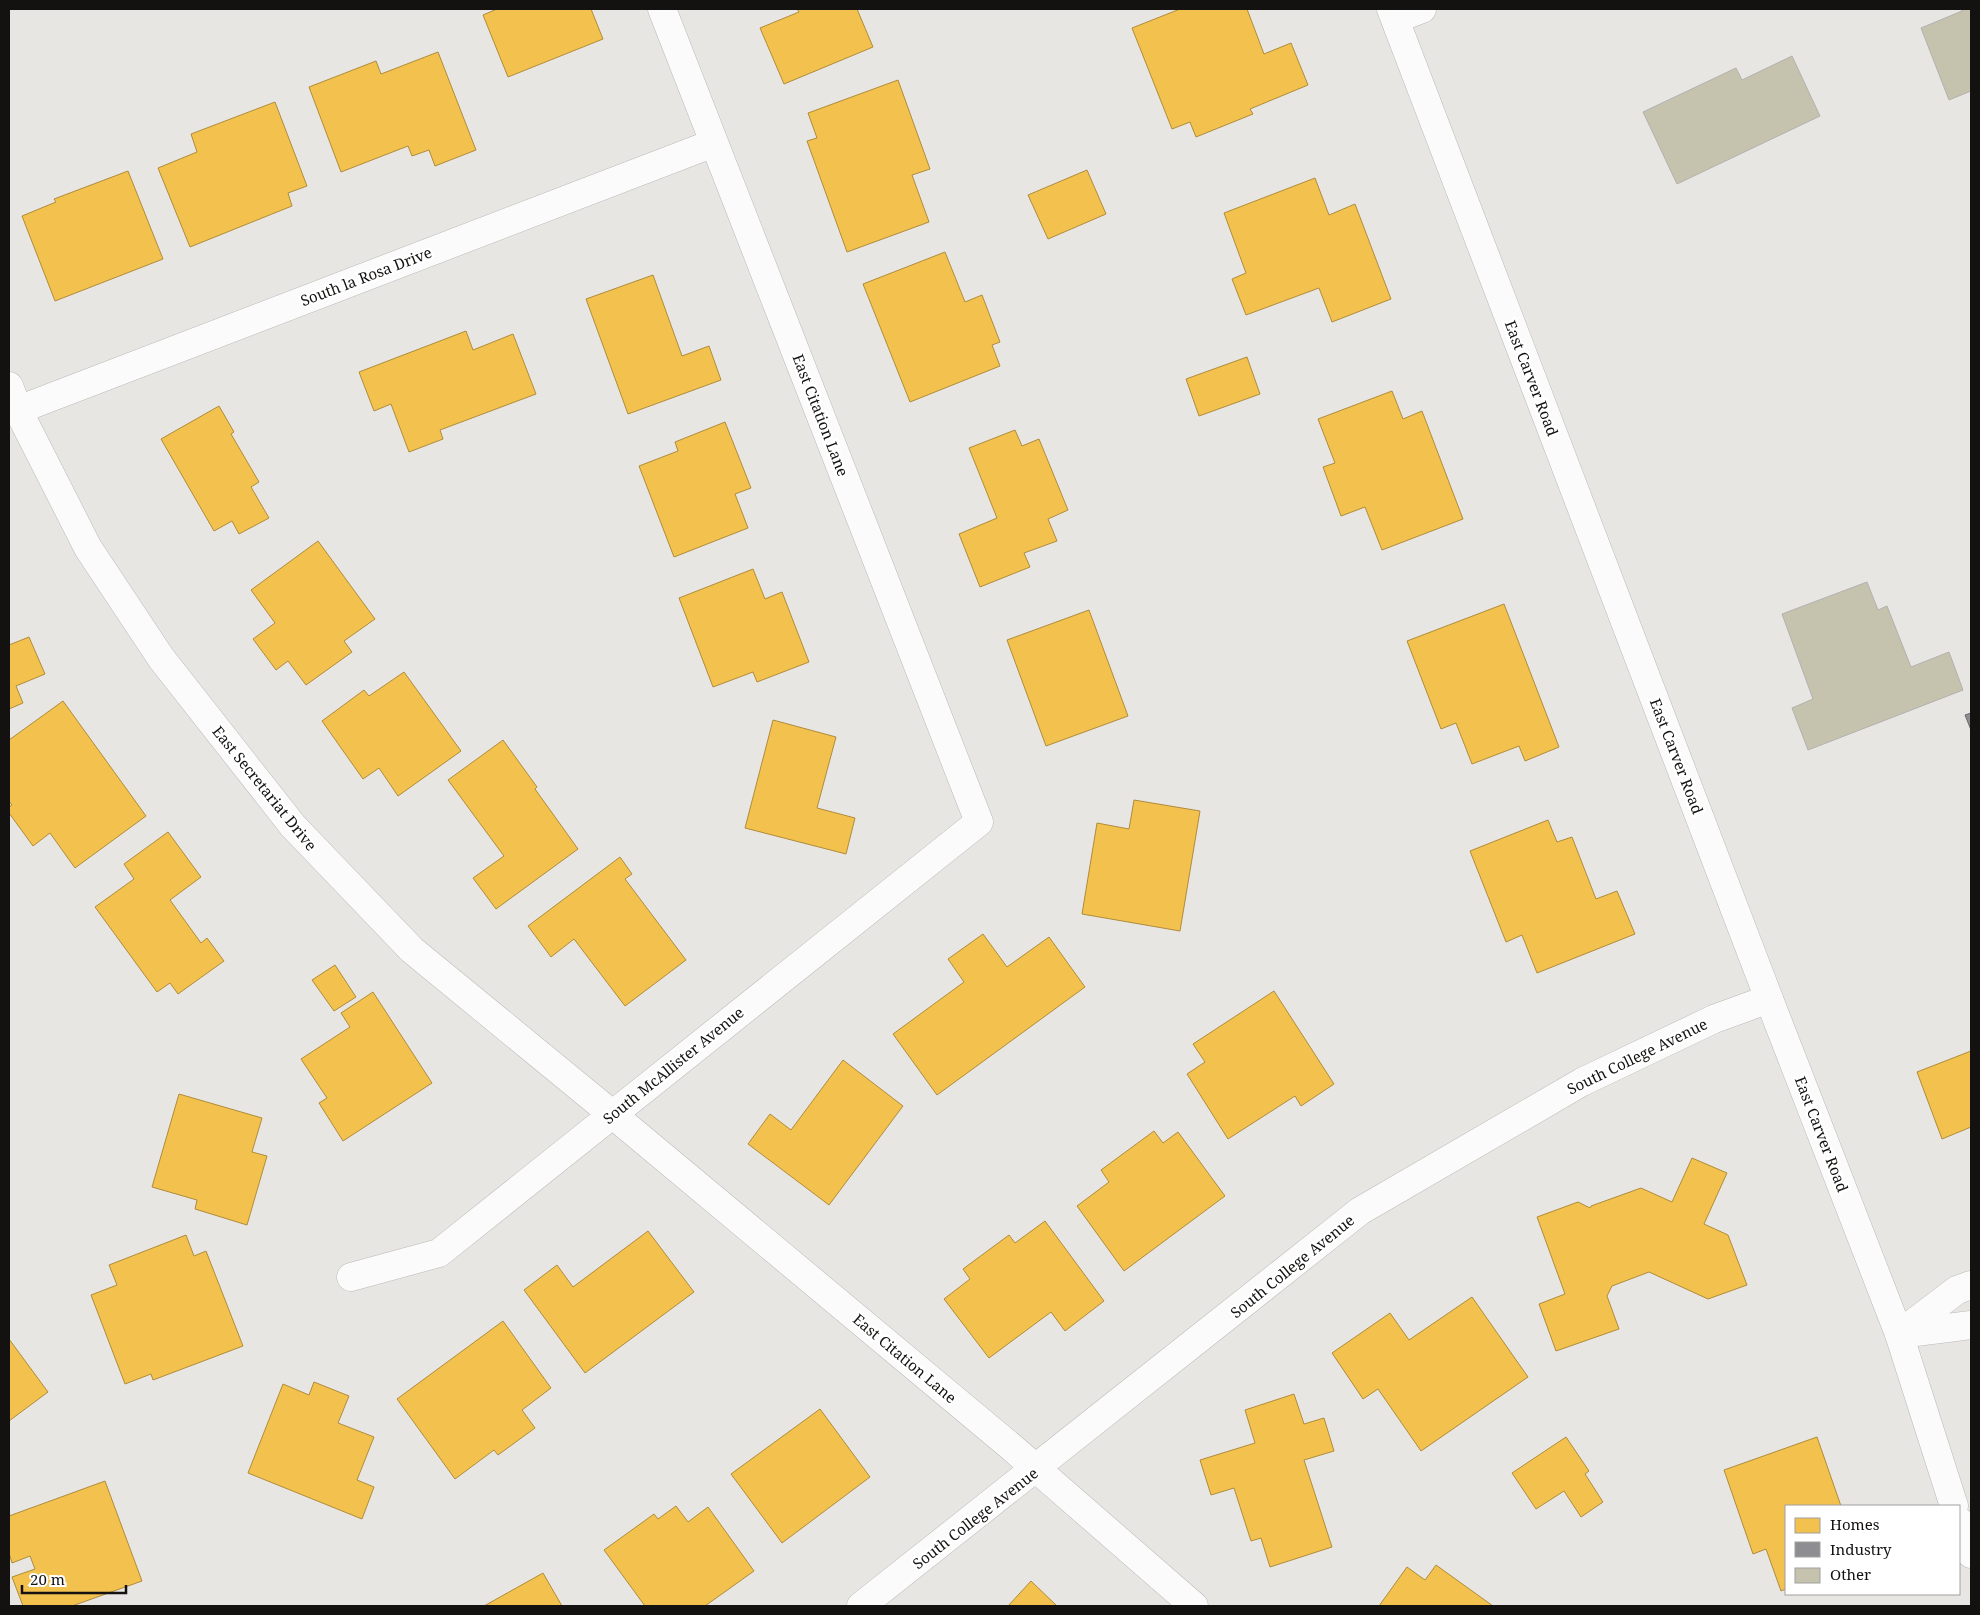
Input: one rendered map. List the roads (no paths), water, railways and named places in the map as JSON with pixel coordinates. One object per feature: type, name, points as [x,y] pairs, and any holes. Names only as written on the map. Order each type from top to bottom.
[{"type":"street","name":"East Citation Lane","points":[[662,9],[979,822]]},
{"type":"street","points":[[1394,14],[1422,9]]},
{"type":"street","name":"East Carver Road","points":[[1394,14],[1769,999],[1899,1334],[1954,1505]]},
{"type":"street","name":"South la Rosa Drive","points":[[13,398],[714,143]]},
{"type":"street","name":"East Secretariat Drive","points":[[13,398],[88,548],[161,658],[293,826],[412,950],[612,1114]]},
{"type":"street","name":"South McAllister Avenue","points":[[351,1277],[438,1252],[979,822]]},
{"type":"street","name":"South College Avenue","points":[[862,1606],[1360,1211],[1582,1082],[1714,1019],[1769,999]]},
{"type":"street","name":"East Citation Lane","points":[[612,1114],[1037,1469],[1194,1606]]},
{"type":"street","points":[[1899,1334],[1957,1290],[1971,1285]]},
{"type":"street","points":[[1899,1334],[1971,1325]]},
{"type":"street","points":[[1960,1524],[1971,1554]]}]
